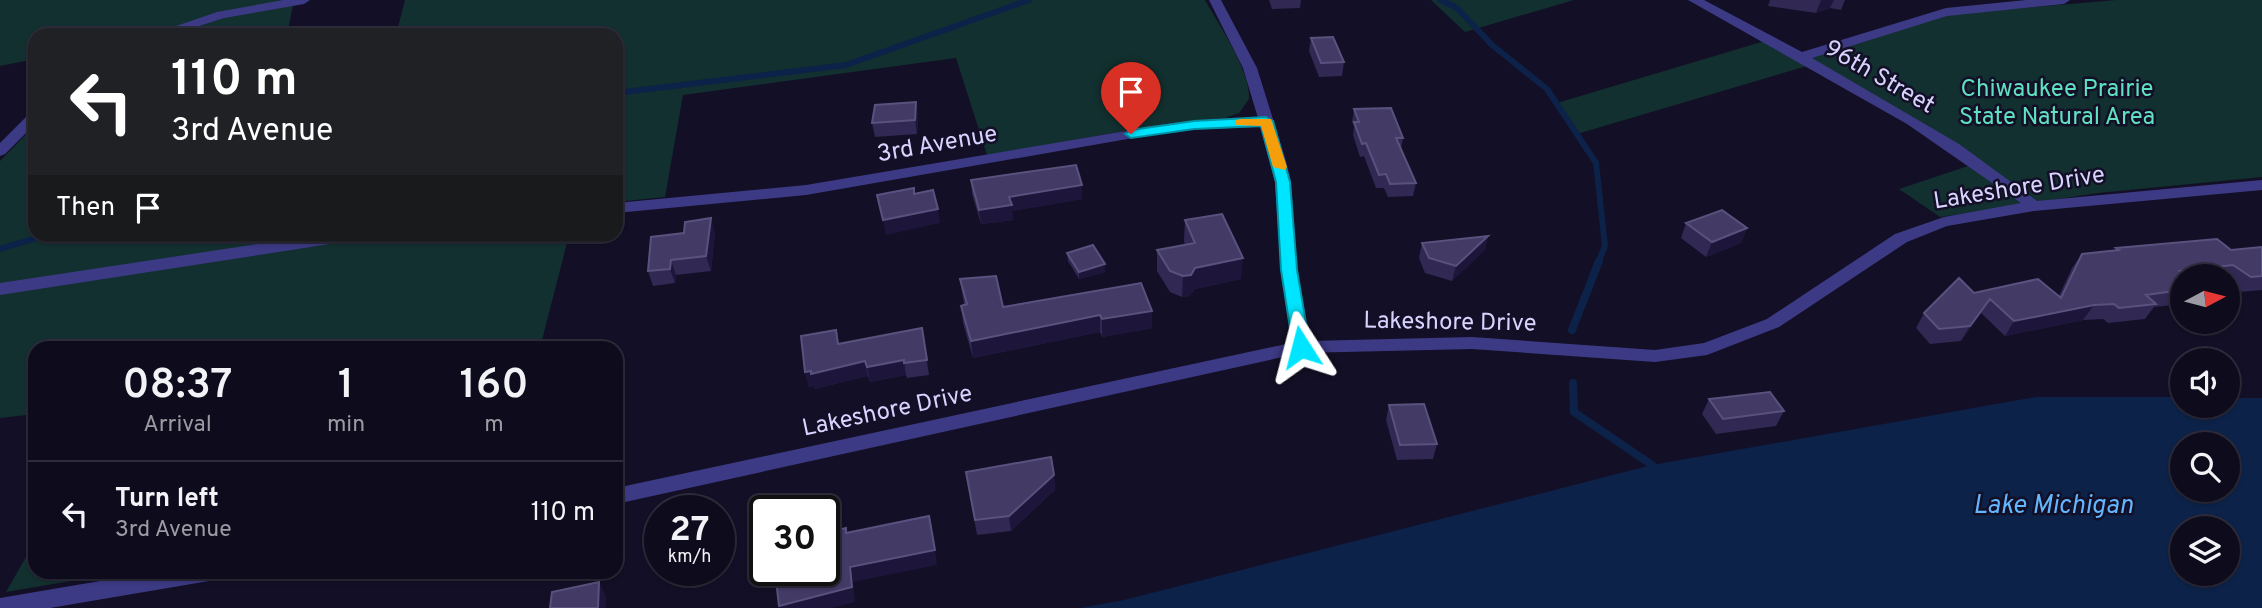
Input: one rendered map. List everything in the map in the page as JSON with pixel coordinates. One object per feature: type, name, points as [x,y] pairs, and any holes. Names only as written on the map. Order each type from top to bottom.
[{"type":"street","points":[[180,28],[222,15],[304,0]]},
{"type":"street","points":[[1215,0],[1250,68],[1283,182],[1289,270],[1301,347]]},
{"type":"street","name":"96th Street","points":[[1693,0],[1934,133],[1995,174],[2034,206]]},
{"type":"street","points":[[1800,57],[1946,12],[2064,0]]},
{"type":"street","name":"3rd Avenue","points":[[623,207],[806,190],[1179,126],[1266,121]]},
{"type":"street","points":[[0,151],[28,123]]},
{"type":"street","name":"Lakeshore Drive","points":[[623,494],[1301,347],[1472,343],[1655,356],[1707,349],[1773,323],[1901,238],[1921,229],[2034,206],[2262,185]]},
{"type":"street","points":[[0,289],[309,242]]},
{"type":"street","points":[[0,607],[167,579]]},
{"type":"green space","points":[[0,0],[294,0],[288,28],[28,28],[28,60],[0,66]]},
{"type":"green space","points":[[405,0],[1205,0],[1240,62],[1249,99],[1239,113],[1225,118],[1177,122],[987,155],[956,58],[683,95],[665,197],[623,201],[623,28],[398,28]]},
{"type":"green space","points":[[1431,0],[1574,0],[1465,32]]},
{"type":"green space","name":"Chiwaukee Prairie State Natural Area","points":[[2116,0],[2262,0],[2262,177],[2098,193],[1940,217],[1899,189],[1977,163],[1807,66],[1577,134],[1557,103],[1768,40],[1808,55],[1930,16]]},
{"type":"green space","points":[[28,132],[28,242],[311,242],[309,246],[339,242],[567,242],[542,341],[28,341],[28,415],[0,418],[0,161]]},
{"type":"green space","points":[[28,553],[28,579],[83,579],[6,592]]},
{"type":"water","name":"Lake Michigan","points":[[2036,397],[2170,397],[2170,418],[2240,418],[2240,398],[2262,398],[2262,608],[1080,608],[1124,600],[1652,465]]},
{"type":"building","points":[[1333,37],[1344,62],[1321,63],[1311,38]]},
{"type":"building","points":[[916,102],[915,120],[872,123],[875,105]]},
{"type":"building","points":[[1391,108],[1403,138],[1396,138],[1416,183],[1390,184],[1386,174],[1379,175],[1366,143],[1362,144],[1354,122],[1359,122],[1354,109]]},
{"type":"building","points":[[1076,165],[1082,185],[1009,197],[1012,205],[979,210],[971,180]]},
{"type":"building","points":[[914,188],[914,194],[933,190],[938,209],[883,220],[877,195]]},
{"type":"building","points":[[1722,210],[1747,228],[1712,242],[1686,223]]},
{"type":"building","points":[[1222,214],[1243,258],[1195,268],[1191,275],[1183,276],[1170,271],[1157,250],[1195,243],[1185,220]]},
{"type":"building","points":[[711,218],[706,256],[671,260],[670,269],[648,271],[651,237],[684,233],[685,222]]},
{"type":"building","points":[[1488,236],[1456,266],[1429,258],[1422,243]]},
{"type":"building","points":[[2217,239],[2231,250],[2262,247],[2262,276],[2251,277],[2240,270],[2240,264],[2170,264],[2170,292],[2146,295],[2156,304],[2119,308],[2114,304],[2094,305],[2014,321],[1990,299],[1970,326],[1939,329],[1924,313],[1959,278],[1974,293],[2038,279],[2061,298],[2082,254],[2119,250],[2116,248]]},
{"type":"building","points":[[1093,245],[1105,264],[1079,272],[1067,253]]},
{"type":"building","points":[[996,276],[1003,307],[1141,283],[1152,311],[1102,319],[1100,315],[971,341],[961,306],[967,304],[960,279]]},
{"type":"building","points":[[922,328],[927,360],[904,363],[904,360],[867,367],[865,361],[811,374],[811,371],[805,372],[801,336],[836,330],[838,344]]},
{"type":"building","points":[[1770,392],[1784,411],[1723,419],[1709,399]]},
{"type":"building","points":[[1424,404],[1437,444],[1400,445],[1389,405]]},
{"type":"building","points":[[1051,457],[1054,475],[1009,516],[975,520],[966,472]]},
{"type":"building","points":[[929,516],[935,550],[850,567],[852,587],[779,606],[777,586],[840,586],[840,529],[846,528],[846,533]]},
{"type":"building","points":[[599,582],[598,608],[550,608],[552,592]]},
{"type":"waterway","points":[[623,92],[846,65],[1029,0]]},
{"type":"waterway","points":[[1440,0],[1457,8],[1492,45],[1547,89],[1596,163],[1605,246],[1598,263]]},
{"type":"waterway","points":[[0,249],[28,241]]},
{"type":"waterway","points":[[1572,330],[1599,261]]},
{"type":"waterway","points":[[1573,383],[1574,412],[1652,465]]},
{"type":"slow traffic","points":[[1241,123],[1266,121],[1280,167]]},
{"type":"route","points":[[1131,134],[1179,126],[1266,121],[1283,182],[1289,270],[1301,347]]}]
